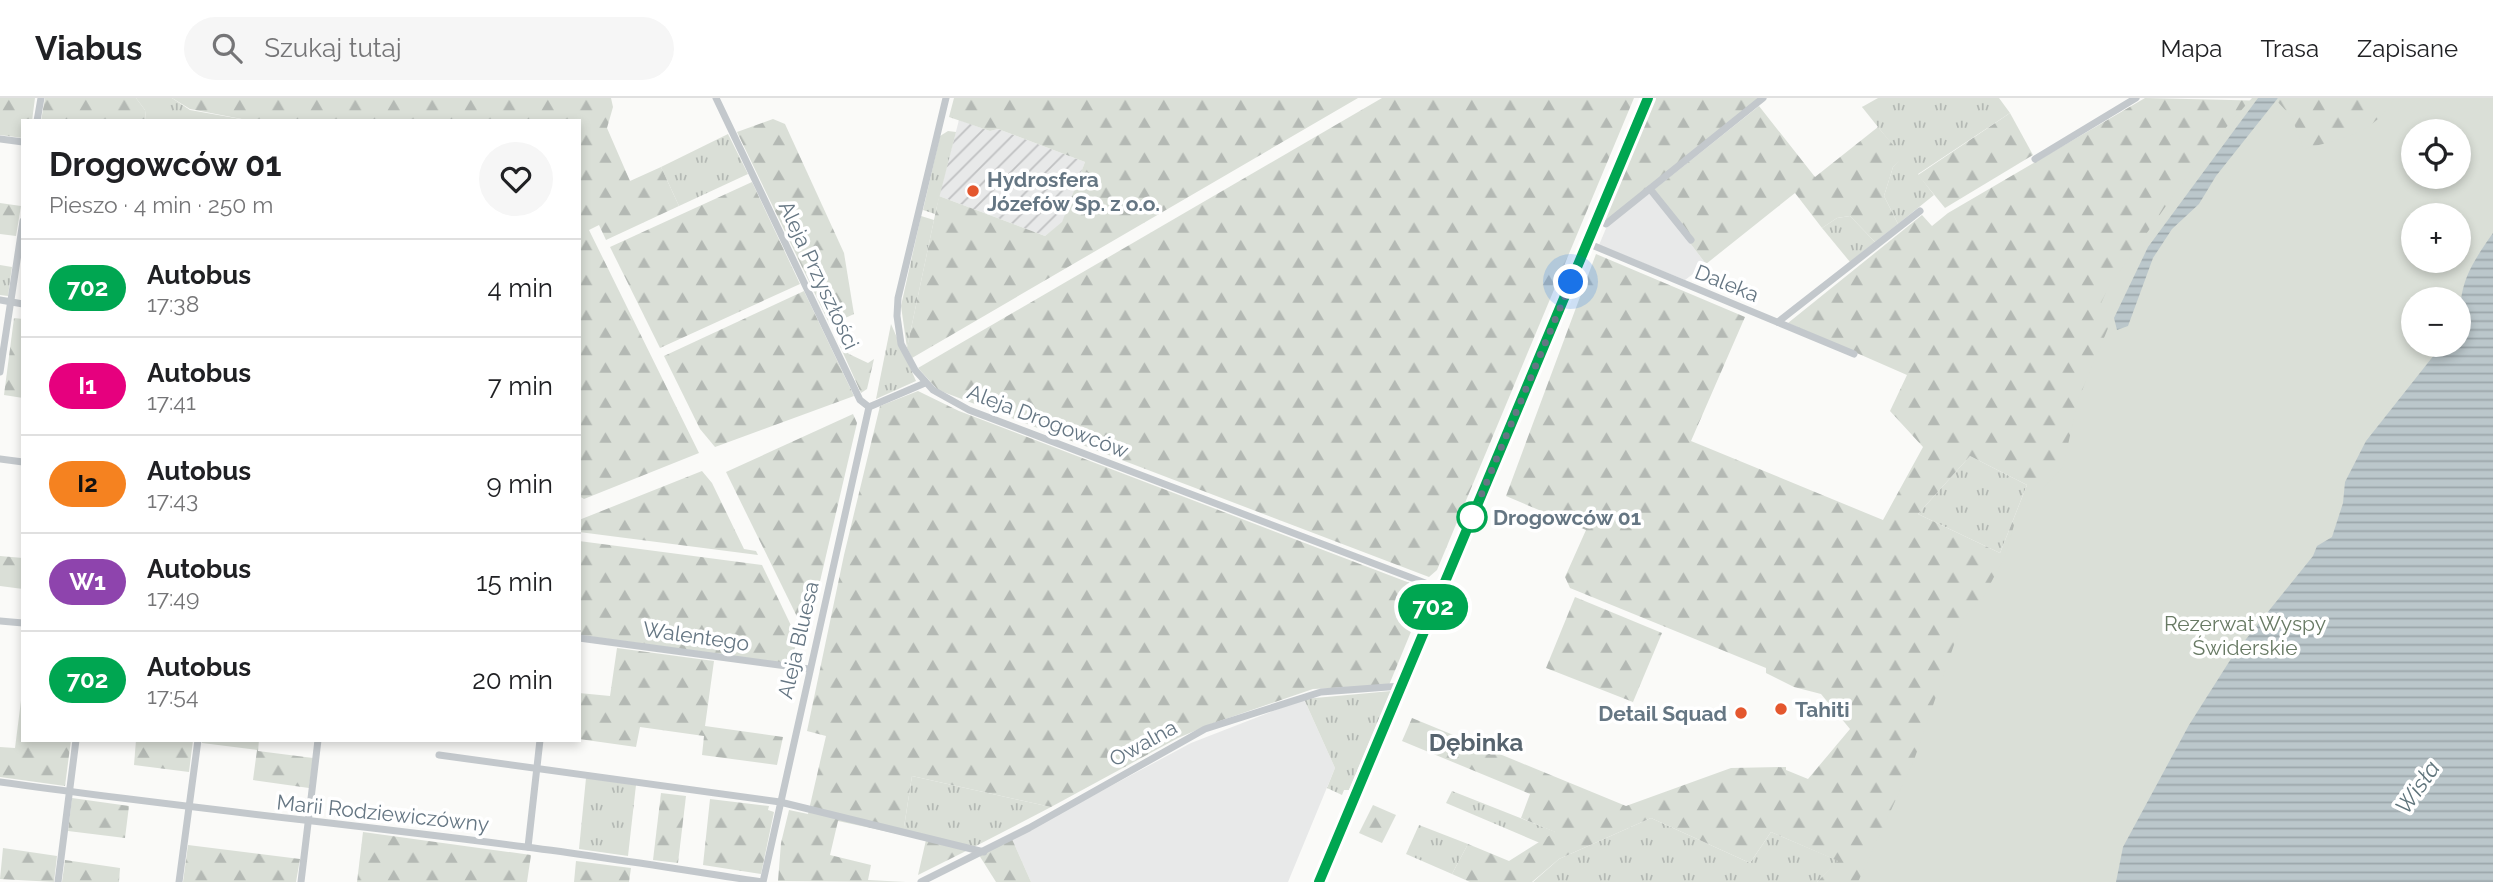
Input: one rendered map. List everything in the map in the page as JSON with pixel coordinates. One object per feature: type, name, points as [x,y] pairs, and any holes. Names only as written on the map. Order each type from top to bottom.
[{"type":"main road","points":[[1319,882],[1648,98]]},
{"type":"street","points":[[37,119],[41,98]]},
{"type":"street","name":"Aleja Przyszłości","points":[[716,98],[831,343],[860,400],[869,407]]},
{"type":"street","name":"Aleja Drogowców","points":[[946,98],[897,306],[901,344],[925,383],[947,400],[969,410],[1441,590]]},
{"type":"street","points":[[1597,219],[1606,224],[1763,98]]},
{"type":"street","points":[[2035,159],[2136,98]]},
{"type":"street","points":[[0,139],[21,142]]},
{"type":"street","points":[[1650,189],[1691,240]]},
{"type":"street","points":[[1778,322],[1920,211]]},
{"type":"street","points":[[0,372],[21,236]]},
{"type":"street","name":"Daleka","points":[[1587,243],[1854,354]]},
{"type":"street","points":[[0,300],[21,304]]},
{"type":"street","points":[[869,407],[925,383]]},
{"type":"street","name":"Aleja Bluesa","points":[[763,882],[869,407]]},
{"type":"street","points":[[0,459],[21,462]]},
{"type":"street","points":[[0,621],[21,623]]},
{"type":"street","name":"Walentego","points":[[581,638],[809,669]]},
{"type":"street","name":"Owalna","points":[[921,882],[984,852],[1205,729],[1321,692],[1401,686]]},
{"type":"street","points":[[58,882],[76,742]]},
{"type":"street","points":[[179,882],[198,742]]},
{"type":"street","points":[[301,882],[318,742]]},
{"type":"street","points":[[528,847],[540,742]]},
{"type":"street","points":[[439,755],[780,802],[984,852]]},
{"type":"street","name":"Marii Rodziewiczówny","points":[[0,782],[189,809],[309,820],[528,847],[763,882]]},
{"type":"shaded area","points":[[959,120],[990,131],[998,129],[1085,162],[1062,223],[1045,236],[939,196]]},
{"type":"shaded area","points":[[1651,192],[1706,264],[1685,280],[1599,245],[1607,226]]},
{"type":"shaded area","points":[[1304,699],[1335,768],[1288,882],[1031,882],[1012,839],[1191,743]]},
{"type":"green space","points":[[0,98],[35,98],[32,119],[21,119],[21,138],[0,135]]},
{"type":"green space","points":[[45,98],[136,98],[145,110],[146,119],[41,119]]},
{"type":"green space","points":[[136,98],[172,98],[190,110],[241,119],[146,119],[145,110]]},
{"type":"green space","points":[[172,98],[611,98],[613,107],[607,128],[630,181],[661,167],[679,206],[606,240],[599,225],[589,230],[699,453],[584,499],[581,497],[581,119],[242,119],[190,109]]},
{"type":"green space","points":[[954,98],[1358,98],[912,358],[907,348],[939,196],[1045,236],[1062,222],[1085,162],[998,129],[990,131],[949,117]]},
{"type":"green space","points":[[1382,98],[1634,98],[1437,570],[1429,577],[938,390],[918,368]]},
{"type":"green space","points":[[1654,98],[1759,98],[1608,220],[1604,218]]},
{"type":"green space","points":[[1878,98],[1999,98],[2010,113],[1918,174],[1934,195],[1898,224],[1884,196],[1893,167],[1902,157],[1862,107]]},
{"type":"green space","points":[[2145,98],[2273,101],[2278,98],[2493,98],[2471,221],[2471,203],[2401,203],[2401,273],[2462,273],[2459,287],[2401,287],[2401,315],[1981,882],[1817,882],[1838,861],[1771,832],[1750,863],[1651,818],[1559,859],[1532,882],[1470,882],[1452,874],[1468,844],[1509,861],[1555,832],[1521,818],[1530,794],[1402,741],[1412,718],[1626,806],[1731,768],[1786,767],[1786,770],[1808,779],[1850,729],[1821,694],[1794,687],[1766,673],[1766,668],[1570,588],[1565,577],[1586,530],[1506,496],[1596,254],[1745,317],[1691,441],[1883,520],[1923,447],[1890,411],[1907,375],[1788,323],[1922,215],[1932,226],[1948,213]],"holes":[[[1970,456],[2027,485],[2000,553],[1918,514]]]},
{"type":"green space","name":"Rezerwat Wyspy Świderskie","points":[[2252,98],[2274,98],[2291,116],[2304,149],[2344,138],[2367,127],[2377,120],[2395,98],[2493,98],[2493,882],[1858,882],[1914,760],[1963,619],[1984,596],[2005,556],[2017,515],[2035,484],[2043,488],[2063,467],[2078,400],[2114,314],[2099,308],[2108,288],[2202,155]]},
{"type":"green space","points":[[1759,106],[1815,177],[1878,127],[1903,157],[1893,167],[1884,196],[1898,224],[1875,242],[1850,216],[1837,218],[1822,228],[1795,193],[1706,264],[1651,192]]},
{"type":"green space","points":[[2010,113],[2033,155],[1945,208],[1918,175]]},
{"type":"green space","points":[[773,119],[785,124],[844,253],[854,314],[830,325],[737,132]]},
{"type":"green space","points":[[948,131],[956,132],[935,214],[923,210],[940,136]]},
{"type":"green space","points":[[728,134],[748,174],[679,206],[661,167]]},
{"type":"green space","points":[[752,182],[800,284],[660,348],[610,247]]},
{"type":"green space","points":[[0,203],[21,206],[16,236],[0,234]]},
{"type":"green space","points":[[921,216],[934,220],[907,348],[901,306]]},
{"type":"green space","points":[[1850,216],[1875,242],[1850,262],[1822,228],[1837,218]]},
{"type":"green space","points":[[0,265],[12,267],[8,296],[0,295]]},
{"type":"green space","points":[[804,291],[854,396],[715,447],[700,429],[664,356]]},
{"type":"green space","points":[[14,318],[21,319],[21,398],[4,395]]},
{"type":"green space","points":[[891,324],[916,381],[876,399]]},
{"type":"green space","points":[[839,344],[849,354],[868,363],[874,359],[867,389],[861,393]]},
{"type":"green space","points":[[918,391],[959,411],[1423,588],[1427,593],[1389,685],[1313,689],[1211,724],[1178,738],[1051,807],[912,776],[904,827],[928,832],[927,839],[972,848],[918,875],[926,840],[838,821],[830,855],[871,865],[868,880],[906,882],[778,881],[781,843],[789,810],[808,814],[826,736],[807,731],[844,555],[880,406]]},
{"type":"green space","points":[[853,414],[857,423],[807,637],[726,472]]},
{"type":"green space","points":[[1970,456],[2027,485],[2000,553],[1918,514]]},
{"type":"green space","points":[[702,471],[712,483],[744,549],[756,551],[758,555],[581,532],[581,519]]},
{"type":"green space","points":[[581,541],[762,565],[797,638],[791,664],[581,635]]},
{"type":"green space","points":[[0,556],[21,558],[21,589],[0,586]]},
{"type":"green space","points":[[1575,597],[1662,633],[1633,702],[1546,668]]},
{"type":"green space","points":[[617,648],[714,661],[705,726],[783,737],[777,765],[702,755],[704,736],[640,727],[636,747],[581,739],[581,693],[610,696]]},
{"type":"green space","points":[[1391,691],[1349,790],[1344,790],[1342,795],[1327,788],[1335,768],[1304,699]]},
{"type":"green space","points":[[21,701],[21,742],[71,742],[65,786],[0,777],[0,747],[15,748]]},
{"type":"green space","points":[[136,742],[193,742],[189,772],[134,765]]},
{"type":"green space","points":[[259,742],[258,751],[313,758],[309,788],[253,780],[257,750],[202,743]]},
{"type":"green space","points":[[912,776],[1051,807],[972,848],[926,840],[904,827]]},
{"type":"green space","points":[[586,778],[636,785],[628,856],[579,849]]},
{"type":"green space","points":[[1452,791],[1556,832],[1540,843],[1446,803]]},
{"type":"green space","points":[[661,793],[686,796],[678,863],[653,860]]},
{"type":"green space","points":[[72,798],[129,806],[125,838],[68,831]]},
{"type":"green space","points":[[710,799],[769,806],[768,810],[774,812],[761,874],[703,865]]},
{"type":"green space","points":[[1373,805],[1396,815],[1382,843],[1359,833]]},
{"type":"green space","points":[[1651,818],[1750,863],[1771,832],[1839,861],[1817,882],[1533,882],[1559,859]]},
{"type":"green space","points":[[1419,825],[1468,844],[1452,874],[1406,854]]},
{"type":"green space","points":[[363,832],[531,855],[527,882],[357,882]]},
{"type":"green space","points":[[1012,839],[1031,882],[996,882],[979,855]]},
{"type":"green space","points":[[188,845],[300,859],[296,882],[183,882]]},
{"type":"green space","points":[[3,848],[57,856],[54,882],[0,879]]},
{"type":"green space","points":[[65,860],[120,868],[119,882],[62,882]]},
{"type":"green space","points":[[576,861],[631,868],[629,882],[574,882]]},
{"type":"water","points":[[2258,98],[2278,98],[2216,176],[2199,204],[2172,229],[2153,258],[2128,326],[2117,330],[2114,318],[2148,247]]},
{"type":"water","name":"Wisła","points":[[2493,233],[2493,882],[2116,882],[2123,847],[2189,725],[2234,654],[2313,556],[2317,546],[2332,537],[2343,503],[2345,482],[2366,441],[2432,357],[2471,357],[2471,287],[2464,287],[2474,262]]},
{"type":"bus line","name":"702","points":[[1319,882],[1648,98]]},
{"type":"place","name":"Hydrosfera Józefów Sp. z o.o.","points":[[973,191]]},
{"type":"place","name":"Drogowców 01","points":[[1472,517]]},
{"type":"place","name":"Tahiti","points":[[1781,709]]},
{"type":"place","name":"Detail Squad","points":[[1741,713]]},
{"type":"district","name":"Dębinka","points":[[1476,742]]},
{"type":"route","points":[[1472,517],[1571,282]]}]
